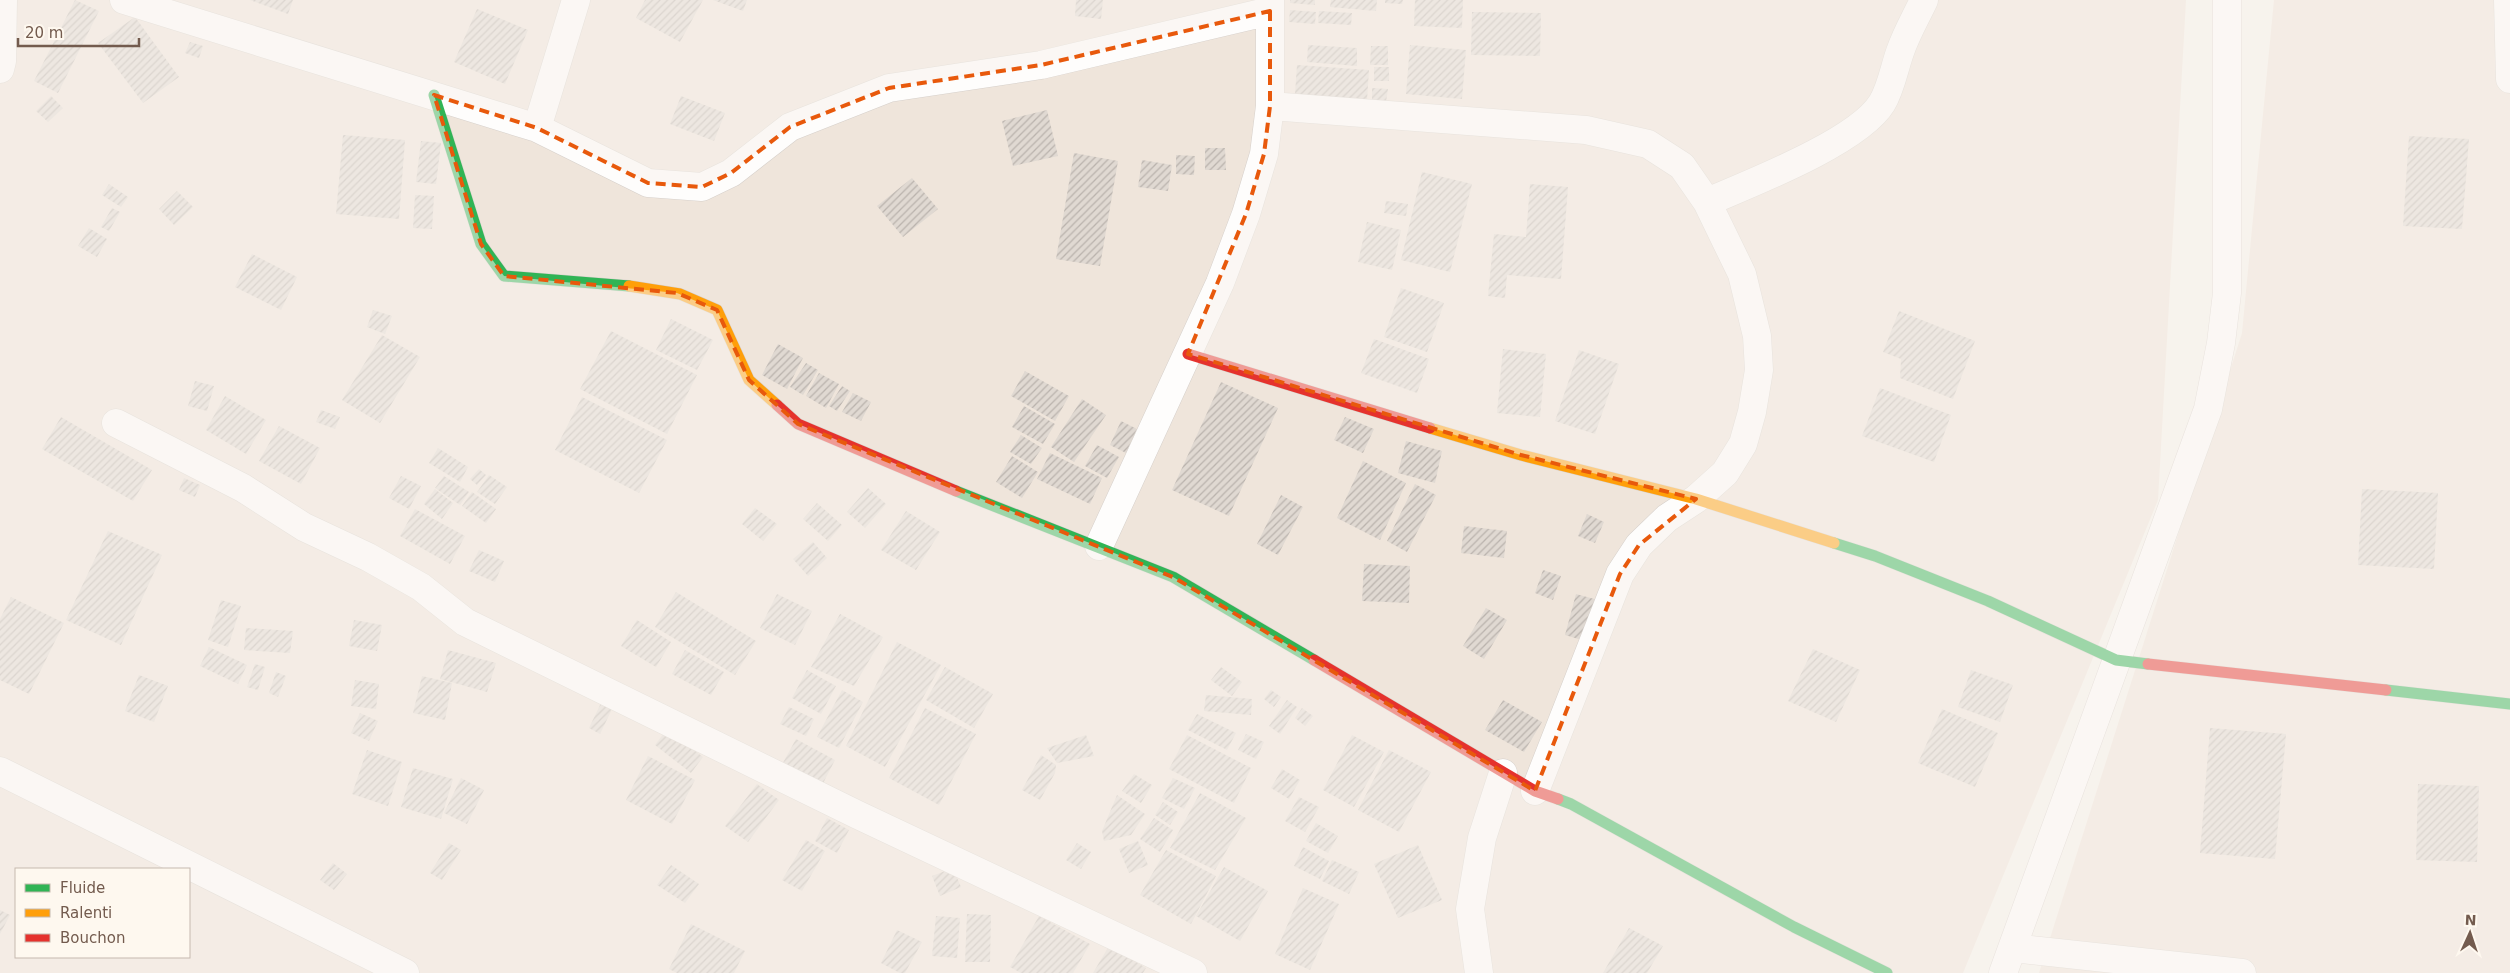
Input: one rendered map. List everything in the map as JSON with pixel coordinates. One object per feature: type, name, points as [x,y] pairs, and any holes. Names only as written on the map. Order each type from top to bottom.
[{"type":"street","points":[[0,69],[2,61],[3,0]]},
{"type":"street","points":[[124,0],[537,128],[648,183],[702,187],[731,173],[790,127],[889,88],[1041,65],[1270,5],[1270,106],[1264,154],[1246,214],[1220,283],[1099,546]]},
{"type":"street","points":[[537,128],[576,0]]},
{"type":"street","points":[[1707,202],[1796,164],[1852,131],[1870,117],[1882,103],[1900,52],[1924,0]]},
{"type":"street","points":[[2003,973],[2208,409],[2221,343],[2227,293],[2227,0]]},
{"type":"street","points":[[2508,0],[2510,79]]},
{"type":"street","points":[[434,96],[481,244],[504,276],[546,282],[628,286],[676,293],[717,310],[749,380],[798,424],[1025,520],[1099,546],[1173,576],[1535,791],[1571,804],[1794,927],[1887,973]]},
{"type":"street","points":[[1270,106],[1586,130],[1648,144],[1682,166],[1707,202],[1742,274],[1757,336],[1759,370],[1752,412],[1743,444],[1725,473],[1696,499],[1667,518],[1639,545],[1620,574],[1535,791]]},
{"type":"street","points":[[1188,354],[1521,455],[1696,499],[1875,556],[1988,601],[2116,660],[2510,704]]},
{"type":"street","points":[[116,423],[243,488],[304,527],[368,557],[421,587],[465,622],[1184,971]]},
{"type":"street","points":[[0,772],[405,973]]},
{"type":"street","points":[[1479,973],[1470,909],[1482,838],[1503,773]]},
{"type":"street","points":[[2013,948],[2242,973]]},
{"type":"highlighted area","points":[[1270,11],[1270,106],[1264,154],[1246,214],[1188,354],[1521,455],[1696,499],[1639,545],[1620,574],[1535,791],[1173,577],[798,424],[749,380],[717,310],[677,293],[504,276],[481,244],[434,95],[537,128],[648,183],[702,187],[731,173],[790,127],[889,88],[1041,65]]},
{"type":"shaded area","points":[[0,0],[2186,0],[2158,500],[1963,973],[0,973]]},
{"type":"shaded area","points":[[2274,0],[2510,0],[2510,973],[2039,973],[2242,333]]},
{"type":"building","points":[[75,0],[99,11],[58,93],[34,81]]},
{"type":"building","points":[[250,0],[293,0],[288,14]]},
{"type":"building","points":[[645,0],[703,0],[680,42],[636,18]]},
{"type":"building","points":[[713,0],[747,0],[743,11]]},
{"type":"building","points":[[1076,0],[1103,0],[1101,19],[1075,16]]},
{"type":"building","points":[[1290,0],[1315,0],[1315,5],[1290,3]]},
{"type":"building","points":[[1331,0],[1377,0],[1376,11],[1330,7]]},
{"type":"building","points":[[1385,0],[1403,0],[1402,4],[1385,3]]},
{"type":"building","points":[[1415,0],[1463,0],[1462,28],[1414,26]]},
{"type":"building","points":[[477,9],[528,30],[505,84],[454,62]]},
{"type":"building","points":[[1290,10],[1316,12],[1315,24],[1289,22]]},
{"type":"building","points":[[1319,11],[1352,13],[1351,25],[1318,23]]},
{"type":"building","points":[[1472,12],[1541,13],[1540,56],[1471,55]]},
{"type":"building","points":[[135,17],[179,77],[143,103],[98,43]]},
{"type":"building","points":[[190,42],[203,46],[199,58],[185,53]]},
{"type":"building","points":[[1308,45],[1357,48],[1357,66],[1307,62]]},
{"type":"building","points":[[1410,45],[1466,50],[1462,99],[1406,94]]},
{"type":"building","points":[[1371,46],[1388,46],[1388,65],[1370,65]]},
{"type":"building","points":[[1297,65],[1369,70],[1367,100],[1295,94]]},
{"type":"building","points":[[1374,67],[1389,67],[1389,81],[1374,81]]},
{"type":"building","points":[[1372,88],[1388,89],[1386,102],[1372,101]]},
{"type":"building","points":[[51,96],[63,108],[48,122],[36,111]]},
{"type":"building","points":[[681,96],[725,113],[714,141],[670,124]]},
{"type":"building","points":[[1047,110],[1058,156],[1013,166],[1002,121]]},
{"type":"building","points":[[343,135],[405,140],[399,219],[336,214]]},
{"type":"building","points":[[2409,136],[2469,139],[2462,229],[2403,226]]},
{"type":"building","points":[[421,141],[441,143],[436,184],[416,182]]},
{"type":"building","points":[[1205,148],[1225,148],[1226,170],[1205,170]]},
{"type":"building","points":[[1074,153],[1118,161],[1100,266],[1056,259]]},
{"type":"building","points":[[1176,155],[1195,156],[1194,175],[1176,174]]},
{"type":"building","points":[[1142,160],[1172,165],[1168,191],[1138,187]]},
{"type":"building","points":[[1422,172],[1472,184],[1450,272],[1401,260]]},
{"type":"building","points":[[912,178],[938,209],[903,237],[877,206]]},
{"type":"building","points":[[109,184],[128,197],[121,207],[102,195]]},
{"type":"building","points":[[1530,184],[1568,187],[1561,279],[1507,275],[1505,298],[1488,296],[1494,234],[1526,237]]},
{"type":"building","points":[[177,191],[193,207],[174,225],[159,209]]},
{"type":"building","points":[[415,195],[434,196],[432,229],[413,228]]},
{"type":"building","points":[[1386,201],[1408,204],[1406,216],[1384,213]]},
{"type":"building","points":[[112,208],[120,212],[109,231],[101,227]]},
{"type":"building","points":[[1367,222],[1401,230],[1392,270],[1358,262]]},
{"type":"building","points":[[89,228],[107,239],[97,257],[78,246]]},
{"type":"building","points":[[252,254],[297,277],[281,310],[235,287]]},
{"type":"building","points":[[1401,288],[1444,303],[1427,352],[1384,337]]},
{"type":"building","points":[[373,310],[392,316],[385,334],[367,327]]},
{"type":"building","points":[[1899,311],[1975,341],[1953,399],[1900,378],[1901,359],[1883,352]]},
{"type":"building","points":[[671,319],[713,340],[697,370],[656,350]]},
{"type":"building","points":[[611,331],[697,375],[667,434],[580,389]]},
{"type":"building","points":[[382,335],[420,357],[380,423],[342,400]]},
{"type":"building","points":[[1374,339],[1429,359],[1417,393],[1361,373]]},
{"type":"building","points":[[778,344],[803,358],[787,389],[762,375]]},
{"type":"building","points":[[1503,349],[1546,354],[1540,417],[1497,413]]},
{"type":"building","points":[[1579,350],[1619,364],[1595,434],[1555,421]]},
{"type":"building","points":[[806,363],[818,370],[803,395],[790,387]]},
{"type":"building","points":[[1025,371],[1069,396],[1055,421],[1011,396]]},
{"type":"building","points":[[819,373],[839,384],[826,408],[806,396]]},
{"type":"building","points":[[195,381],[214,386],[207,411],[188,406]]},
{"type":"building","points":[[1221,382],[1278,408],[1229,516],[1172,490]]},
{"type":"building","points":[[842,386],[850,391],[837,411],[829,406]]},
{"type":"building","points":[[1880,388],[1951,415],[1934,462],[1862,436]]},
{"type":"building","points":[[853,393],[871,402],[861,421],[842,412]]},
{"type":"building","points":[[225,396],[266,420],[246,454],[206,430]]},
{"type":"building","points":[[582,397],[667,440],[639,493],[555,450]]},
{"type":"building","points":[[1082,399],[1106,415],[1074,462],[1051,447]]},
{"type":"building","points":[[1024,406],[1055,424],[1043,444],[1012,427]]},
{"type":"building","points":[[321,410],[340,417],[335,429],[316,422]]},
{"type":"building","points":[[61,417],[152,470],[133,501],[42,449]]},
{"type":"building","points":[[1345,417],[1374,429],[1363,453],[1334,440]]},
{"type":"building","points":[[1121,421],[1137,429],[1126,453],[1110,445]]},
{"type":"building","points":[[279,426],[320,448],[301,484],[259,461]]},
{"type":"building","points":[[1021,435],[1042,448],[1031,464],[1010,452]]},
{"type":"building","points":[[1406,441],[1442,451],[1435,483],[1398,473]]},
{"type":"building","points":[[1097,445],[1119,457],[1107,478],[1085,466]]},
{"type":"building","points":[[438,448],[468,467],[460,482],[429,463]]},
{"type":"building","points":[[1050,453],[1102,478],[1090,504],[1037,479]]},
{"type":"building","points":[[1012,456],[1038,472],[1022,498],[996,482]]},
{"type":"building","points":[[1363,461],[1406,483],[1380,540],[1337,518]]},
{"type":"building","points":[[479,469],[486,475],[477,485],[470,479]]},
{"type":"building","points":[[489,475],[507,487],[495,504],[477,492]]},
{"type":"building","points":[[401,476],[421,486],[409,509],[389,498]]},
{"type":"building","points":[[444,476],[469,492],[460,505],[435,488]]},
{"type":"building","points":[[184,478],[200,485],[195,497],[179,490]]},
{"type":"building","points":[[1415,484],[1436,495],[1407,552],[1387,541]]},
{"type":"building","points":[[868,488],[886,504],[865,528],[847,512]]},
{"type":"building","points":[[435,489],[453,503],[442,519],[424,504]]},
{"type":"building","points":[[2362,489],[2438,493],[2434,569],[2358,565]]},
{"type":"building","points":[[472,492],[496,509],[486,523],[462,506]]},
{"type":"building","points":[[1281,495],[1303,507],[1278,555],[1257,544]]},
{"type":"building","points":[[817,503],[842,525],[828,541],[803,519]]},
{"type":"building","points":[[755,508],[777,524],[763,541],[742,524]]},
{"type":"building","points":[[415,509],[465,536],[450,564],[400,536]]},
{"type":"building","points":[[906,511],[940,532],[916,570],[881,550]]},
{"type":"building","points":[[1587,514],[1604,522],[1595,543],[1578,536]]},
{"type":"building","points":[[1464,526],[1507,531],[1504,558],[1461,553]]},
{"type":"building","points":[[108,531],[162,555],[121,645],[66,620]]},
{"type":"building","points":[[813,542],[827,558],[808,576],[793,559]]},
{"type":"building","points":[[479,550],[504,561],[495,582],[469,571]]},
{"type":"building","points":[[1364,564],[1410,566],[1409,603],[1362,601]]},
{"type":"building","points":[[1543,570],[1561,576],[1553,600],[1535,593]]},
{"type":"building","points":[[676,592],[756,641],[735,675],[655,627]]},
{"type":"building","points":[[777,594],[812,611],[795,645],[760,628]]},
{"type":"building","points":[[1576,594],[1598,600],[1585,641],[1565,635]]},
{"type":"building","points":[[11,597],[64,623],[29,694],[0,680],[0,619]]},
{"type":"building","points":[[221,600],[241,606],[228,647],[208,640]]},
{"type":"building","points":[[1486,608],[1507,620],[1484,659],[1463,646]]},
{"type":"building","points":[[840,614],[883,637],[854,686],[811,667]]},
{"type":"building","points":[[354,620],[382,625],[377,651],[349,646]]},
{"type":"building","points":[[637,620],[671,642],[656,667],[621,646]]},
{"type":"building","points":[[246,628],[293,631],[290,653],[244,650]]},
{"type":"building","points":[[897,642],[941,665],[885,767],[846,746]]},
{"type":"building","points":[[209,647],[247,665],[238,684],[200,666]]},
{"type":"building","points":[[1813,649],[1860,670],[1836,722],[1788,701]]},
{"type":"building","points":[[448,650],[496,663],[487,692],[440,679]]},
{"type":"building","points":[[685,650],[724,672],[711,695],[672,674]]},
{"type":"building","points":[[255,664],[265,667],[258,690],[247,687]]},
{"type":"building","points":[[945,667],[993,694],[974,728],[926,700]]},
{"type":"building","points":[[1221,667],[1242,682],[1232,696],[1211,680]]},
{"type":"building","points":[[807,670],[836,686],[821,714],[792,698]]},
{"type":"building","points":[[1971,670],[2013,685],[2000,722],[1958,707]]},
{"type":"building","points":[[276,672],[286,676],[278,697],[269,693]]},
{"type":"building","points":[[139,675],[168,686],[154,722],[125,711]]},
{"type":"building","points":[[422,676],[452,683],[445,720],[413,713]]},
{"type":"building","points":[[355,680],[379,684],[376,709],[351,706]]},
{"type":"building","points":[[842,690],[863,702],[839,748],[817,737]]},
{"type":"building","points":[[1271,690],[1281,697],[1274,707],[1264,699]]},
{"type":"building","points":[[1206,695],[1252,699],[1251,715],[1204,711]]},
{"type":"building","points":[[1287,700],[1297,707],[1280,734],[1269,726]]},
{"type":"building","points":[[1503,700],[1542,722],[1524,752],[1485,730]]},
{"type":"building","points":[[602,701],[613,707],[600,734],[589,728]]},
{"type":"building","points":[[789,707],[814,719],[806,736],[780,724]]},
{"type":"building","points":[[925,708],[976,734],[939,805],[889,778]]},
{"type":"building","points":[[1302,708],[1313,716],[1305,726],[1295,718]]},
{"type":"building","points":[[1942,709],[1998,733],[1975,787],[1918,763]]},
{"type":"building","points":[[360,713],[378,721],[369,741],[351,733]]},
{"type":"building","points":[[1197,714],[1236,733],[1227,750],[1188,730]]},
{"type":"building","points":[[2210,728],[2286,734],[2275,859],[2200,853]]},
{"type":"building","points":[[667,729],[703,757],[691,773],[655,745]]},
{"type":"building","points":[[1246,734],[1264,742],[1256,759],[1238,750]]},
{"type":"building","points":[[1086,735],[1094,756],[1057,763],[1047,748]]},
{"type":"building","points":[[1187,735],[1251,768],[1234,803],[1169,769]]},
{"type":"building","points":[[1352,735],[1384,752],[1354,807],[1323,790]]},
{"type":"building","points":[[796,739],[835,760],[819,791],[779,770]]},
{"type":"building","points":[[367,750],[402,762],[388,806],[352,794]]},
{"type":"building","points":[[1389,750],[1431,772],[1399,832],[1358,810]]},
{"type":"building","points":[[1041,755],[1056,765],[1055,773],[1040,800],[1022,790]]},
{"type":"building","points":[[648,756],[695,780],[672,824],[626,800]]},
{"type":"building","points":[[413,768],[453,779],[441,819],[401,807]]},
{"type":"building","points":[[1282,769],[1300,780],[1289,799],[1271,788]]},
{"type":"building","points":[[1134,774],[1152,785],[1141,803],[1122,791]]},
{"type":"building","points":[[461,778],[484,790],[467,824],[444,813]]},
{"type":"building","points":[[1173,778],[1195,788],[1184,809],[1162,798]]},
{"type":"building","points":[[757,784],[779,800],[748,842],[725,826]]},
{"type":"building","points":[[2418,784],[2479,786],[2477,862],[2416,860]]},
{"type":"building","points":[[1200,793],[1246,818],[1215,870],[1170,848]]},
{"type":"building","points":[[1117,795],[1145,814],[1131,835],[1104,841],[1102,831]]},
{"type":"building","points":[[1299,797],[1319,807],[1305,832],[1285,821]]},
{"type":"building","points":[[1163,802],[1178,812],[1170,825],[1155,815]]},
{"type":"building","points":[[827,818],[849,830],[837,853],[815,841]]},
{"type":"building","points":[[1154,818],[1173,830],[1160,852],[1140,839]]},
{"type":"building","points":[[1316,823],[1338,836],[1328,853],[1306,841]]},
{"type":"building","points":[[806,840],[825,851],[802,891],[782,880]]},
{"type":"building","points":[[1138,841],[1148,865],[1129,873],[1119,849]]},
{"type":"building","points":[[449,843],[461,850],[442,880],[430,873]]},
{"type":"building","points":[[1077,843],[1091,852],[1081,869],[1066,860]]},
{"type":"building","points":[[1418,845],[1442,900],[1398,918],[1374,864]]},
{"type":"building","points":[[1303,847],[1329,861],[1320,879],[1294,866]]},
{"type":"building","points":[[1166,850],[1216,876],[1191,924],[1140,895]]},
{"type":"building","points":[[1332,860],[1359,872],[1349,894],[1322,881]]},
{"type":"building","points":[[333,863],[347,874],[334,890],[320,880]]},
{"type":"building","points":[[671,865],[699,884],[685,903],[657,885]]},
{"type":"building","points":[[1224,867],[1268,891],[1240,941],[1196,916]]},
{"type":"building","points":[[953,868],[961,887],[940,896],[932,876]]},
{"type":"building","points":[[1303,888],[1339,904],[1310,970],[1275,954]]},
{"type":"building","points":[[0,910],[10,915],[0,934]]},
{"type":"building","points":[[967,914],[991,915],[990,962],[965,962]]},
{"type":"building","points":[[936,916],[960,918],[957,958],[932,956]]},
{"type":"building","points":[[1039,916],[1090,944],[1073,973],[1021,973],[1010,967]]},
{"type":"building","points":[[691,924],[745,951],[734,973],[677,973],[669,969]]},
{"type":"building","points":[[1629,928],[1663,946],[1647,973],[1603,973]]},
{"type":"building","points":[[897,930],[922,942],[905,973],[900,973],[881,963]]},
{"type":"building","points":[[1109,946],[1146,968],[1143,973],[1093,973]]},
{"type":"traffic: fast","points":[[434,95],[481,244],[504,276],[629,286]]},
{"type":"traffic: fast","points":[[956,491],[1173,577],[1314,660]]},
{"type":"traffic: fast","points":[[1834,543],[1875,556],[1988,601],[2116,660],[2148,664]]},
{"type":"traffic: fast","points":[[2386,690],[2510,704]]},
{"type":"traffic: fast","points":[[1558,799],[1571,804],[1794,927],[1887,973]]},
{"type":"traffic: slow","points":[[629,286],[680,294],[717,310],[749,380],[777,405]]},
{"type":"traffic: slow","points":[[1430,428],[1521,455],[1696,499],[1834,543]]},
{"type":"traffic: jam","points":[[1188,354],[1430,428]]},
{"type":"traffic: jam","points":[[777,405],[798,424],[956,491]]},
{"type":"traffic: jam","points":[[1314,660],[1535,791],[1558,799]]},
{"type":"traffic: jam","points":[[2148,664],[2386,690]]}]
